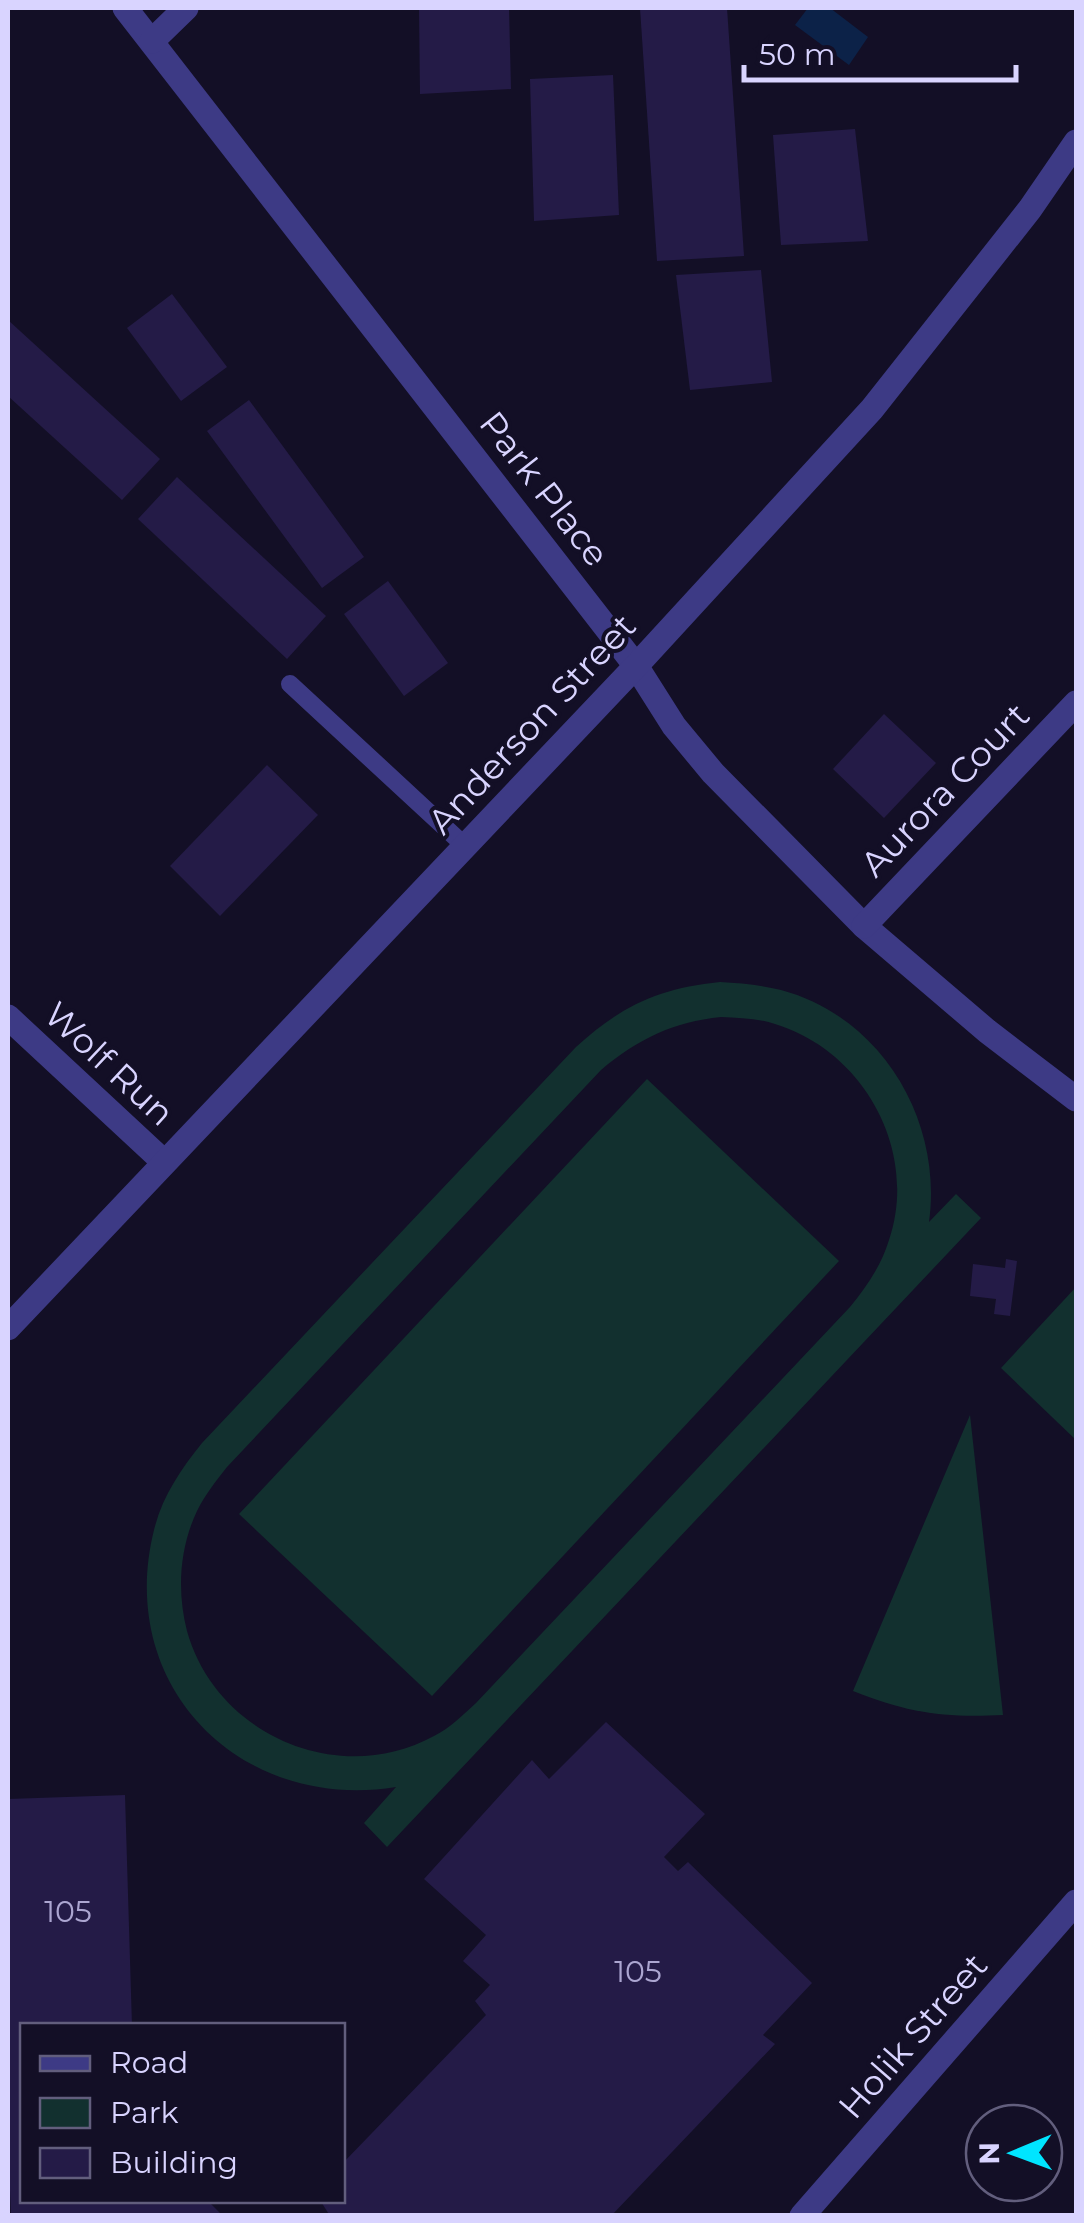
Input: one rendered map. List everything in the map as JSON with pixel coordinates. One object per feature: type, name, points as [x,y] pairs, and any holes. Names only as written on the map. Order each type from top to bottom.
[{"type":"street","name":"Park Place","points":[[125,8],[636,666],[674,726],[714,773],[864,926],[987,1031],[1076,1099]]},
{"type":"street","points":[[152,42],[186,8]]},
{"type":"street","name":"Anderson Street","points":[[8,1328],[636,666],[872,409],[1030,208],[1076,142]]},
{"type":"street","name":"Aurora Court","points":[[864,926],[1076,703]]},
{"type":"street","name":"Wolf Run","points":[[8,1017],[164,1162]]},
{"type":"street","name":"Holik Street","points":[[802,2216],[1071,1920]]},
{"type":"lane","points":[[290,684],[464,846]]},
{"type":"green space","points":[[728,982],[781,990],[817,1004],[849,1023],[898,1078],[915,1111],[926,1147],[931,1184],[929,1222],[956,1194],[981,1218],[387,1847],[364,1823],[396,1787],[339,1790],[287,1779],[241,1758],[202,1726],[172,1686],[153,1639],[147,1587],[157,1518],[173,1484],[202,1443],[576,1047],[609,1020],[642,1001],[698,985]],"holes":[[[721,1017],[768,1022],[807,1037],[835,1057],[877,1109],[890,1140],[896,1172],[896,1206],[886,1249],[868,1283],[850,1307],[476,1703],[445,1729],[397,1751],[359,1756],[322,1753],[286,1742],[253,1724],[224,1699],[202,1668],[187,1631],[181,1586],[183,1555],[191,1525],[207,1494],[227,1467],[601,1070],[657,1034]]]},
{"type":"green space","points":[[647,1079],[839,1261],[432,1696],[239,1514]]},
{"type":"green space","points":[[1076,1287],[1076,1440],[1001,1368]]},
{"type":"green space","points":[[970,1415],[1003,1715],[926,1712],[853,1691]]},
{"type":"water","points":[[808,8],[830,8],[868,37],[849,65],[795,25]]},
{"type":"building","points":[[419,8],[509,8],[511,89],[420,94]]},
{"type":"building","points":[[640,8],[727,8],[744,256],[657,261]]},
{"type":"building","points":[[613,75],[619,215],[534,221],[530,79]]},
{"type":"building","points":[[855,129],[868,241],[781,245],[773,135]]},
{"type":"building","points":[[761,270],[772,382],[690,390],[676,275]]},
{"type":"building","points":[[172,294],[227,367],[181,401],[127,328]]},
{"type":"building","points":[[8,320],[160,459],[122,500],[8,396]]},
{"type":"building","points":[[249,400],[364,557],[322,588],[207,431]]},
{"type":"building","points":[[177,477],[326,616],[287,659],[138,519]]},
{"type":"building","points":[[388,581],[448,663],[404,696],[344,614]]},
{"type":"building","points":[[884,714],[936,763],[884,818],[833,769]]},
{"type":"building","points":[[267,765],[318,815],[220,916],[170,866]]},
{"type":"building","points":[[1006,1259],[1017,1261],[1010,1316],[994,1314],[996,1299],[970,1296],[973,1264],[1005,1268]]},
{"type":"building","points":[[606,1722],[705,1814],[664,1857],[678,1871],[688,1862],[812,1983],[763,2035],[775,2044],[611,2216],[330,2216],[322,2203],[345,2203],[345,2161],[486,2015],[475,2001],[490,1985],[463,1961],[486,1935],[424,1879],[532,1760],[549,1779]]},
{"type":"building","points":[[125,1795],[132,2023],[20,2023],[20,2203],[210,2203],[223,2216],[11,2216],[8,1799]]}]
